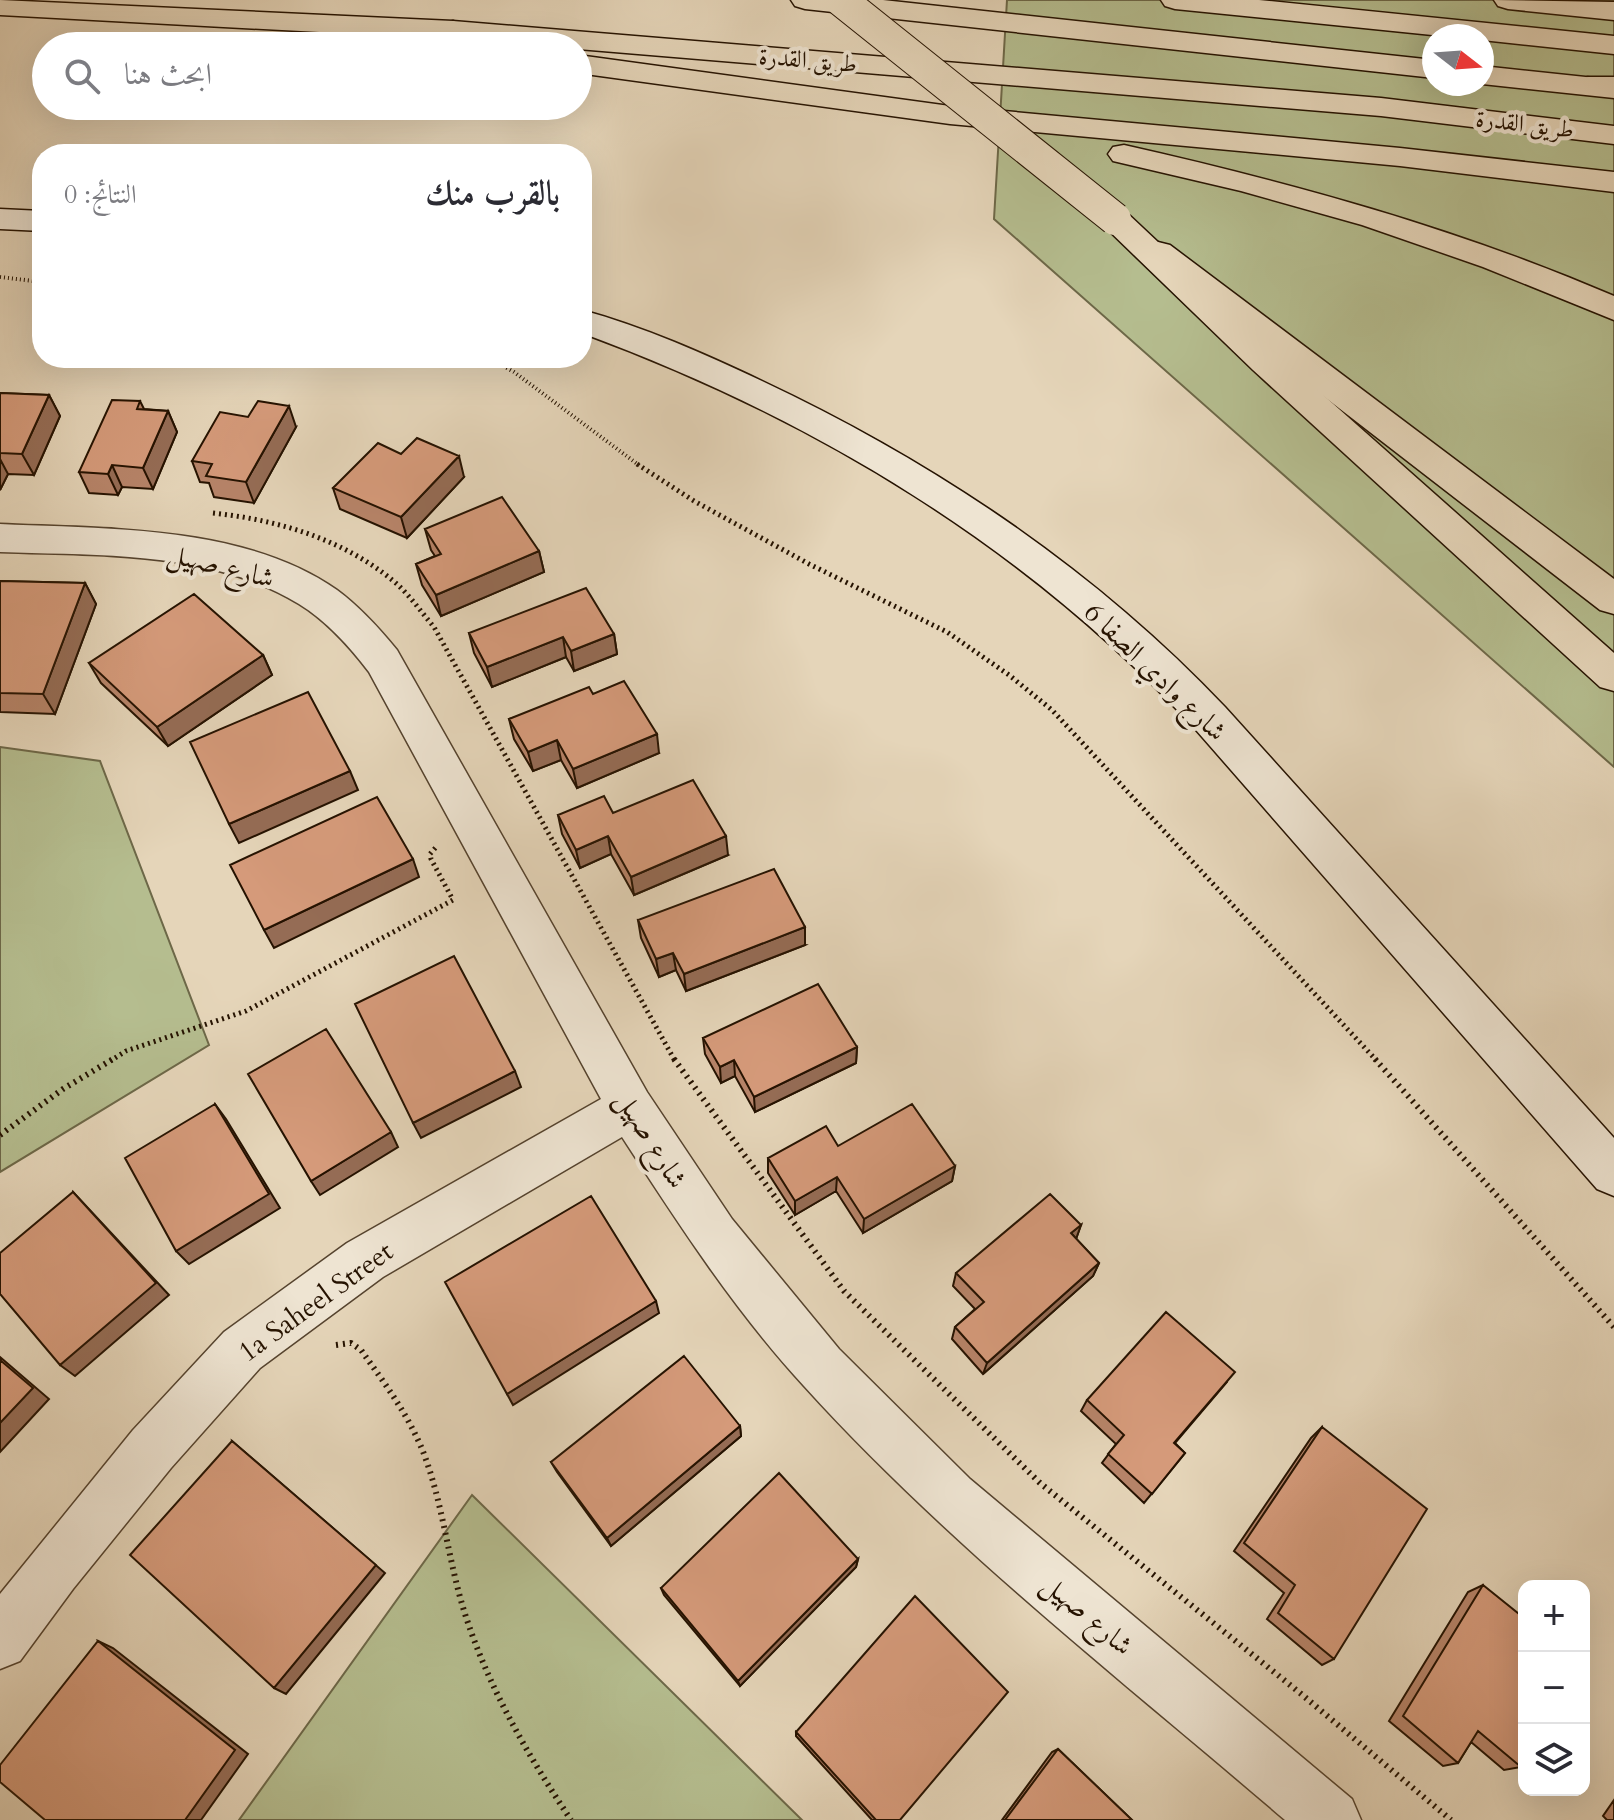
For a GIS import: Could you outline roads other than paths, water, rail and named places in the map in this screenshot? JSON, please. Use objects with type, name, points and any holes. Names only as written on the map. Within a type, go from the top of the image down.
[{"type":"main road","points":[[805,0],[1422,68]]},
{"type":"main road","points":[[841,0],[1115,219],[1614,600]]},
{"type":"main road","points":[[1175,0],[1614,45]]},
{"type":"main road","points":[[1508,0],[1614,11]]},
{"type":"main road","name":"طريق القدرة","points":[[0,6],[477,32]]},
{"type":"main road","points":[[453,30],[458,32]]},
{"type":"main road","name":"طريق القدرة","points":[[592,42],[1381,107],[1614,135]]},
{"type":"main road","points":[[592,66],[950,115],[1400,157],[1614,182]]},
{"type":"main road","name":"طريق القدرة","points":[[1494,76],[1605,87]]},
{"type":"main road","points":[[950,115],[1235,179],[1387,221],[1519,267],[1614,309]]},
{"type":"main road","points":[[1115,219],[1265,362],[1614,676]]},
{"type":"street","points":[[0,219],[32,221]]},
{"type":"street","name":"شارع وادي الصفا 6","points":[[592,325],[720,375],[803,414],[871,452],[1004,538],[1104,615],[1184,694],[1261,777],[1614,1173]]},
{"type":"street","name":"شارع صهيل","points":[[0,538],[156,548],[210,556],[264,570],[312,593],[351,623],[383,661],[630,1107],[714,1236],[832,1378],[951,1498],[1331,1820]]},
{"type":"street","name":"1a Saheel Street","points":[[0,1641],[62,1557],[152,1449],[242,1350],[365,1260],[630,1107]]}]
